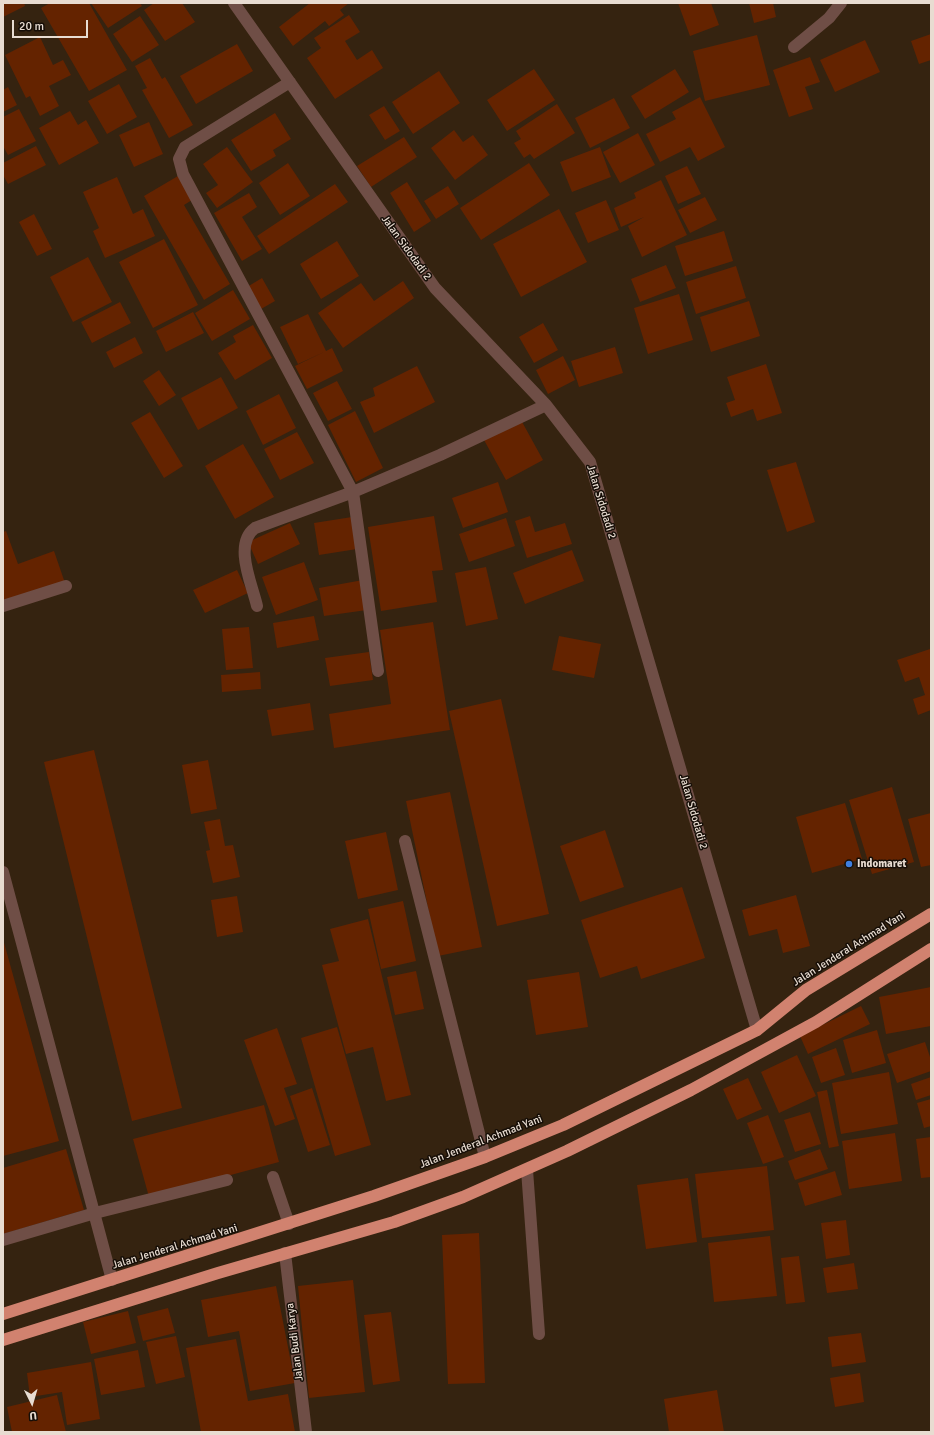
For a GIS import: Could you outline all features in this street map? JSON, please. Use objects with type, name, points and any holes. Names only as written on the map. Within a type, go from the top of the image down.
[{"type":"highway","name":"Jalan Jenderal Achmad Yani","points":[[3,1314],[290,1224],[374,1196],[484,1157],[563,1124],[757,1030],[806,990],[931,914]]},
{"type":"highway","points":[[3,1340],[285,1253],[394,1222],[463,1197],[527,1170],[672,1100],[816,1022],[931,949]]},
{"type":"street","points":[[794,47],[829,18],[841,3]]},
{"type":"street","name":"Jalan Sidodadi 2","points":[[238,4],[290,82],[435,288],[546,405],[590,462],[757,1030]]},
{"type":"street","points":[[290,82],[185,147],[179,159],[187,182],[353,492],[378,671]]},
{"type":"street","points":[[257,606],[244,544],[249,532],[255,528],[353,492],[440,455],[546,405]]},
{"type":"street","points":[[3,606],[66,586]]},
{"type":"street","points":[[406,841],[484,1157]]},
{"type":"street","points":[[3,872],[112,1280]]},
{"type":"street","points":[[527,1170],[539,1334]]},
{"type":"street","points":[[273,1177],[290,1224]]},
{"type":"street","points":[[3,1240],[95,1213],[227,1180]]},
{"type":"street","name":"Jalan Budi Karya","points":[[285,1253],[306,1432]]},
{"type":"building","points":[[3,3],[24,3],[25,6],[3,17]]},
{"type":"building","points":[[50,3],[89,3],[127,70],[89,91],[41,8]]},
{"type":"building","points":[[91,3],[140,3],[142,6],[108,28]]},
{"type":"building","points":[[154,3],[182,3],[195,22],[165,41],[144,10]]},
{"type":"building","points":[[310,3],[349,3],[340,10],[344,15],[329,26],[325,21],[293,46],[279,27]]},
{"type":"building","points":[[678,3],[711,3],[719,25],[690,36]]},
{"type":"building","points":[[749,3],[773,3],[776,17],[754,23]]},
{"type":"building","points":[[349,15],[360,32],[345,41],[357,60],[372,50],[383,68],[335,99],[307,58],[321,48],[314,38]]},
{"type":"building","points":[[140,16],[159,45],[132,62],[113,34]]},
{"type":"building","points":[[931,34],[931,60],[919,64],[911,41]]},
{"type":"building","points":[[757,35],[770,85],[705,101],[693,51]]},
{"type":"building","points":[[40,37],[53,65],[63,60],[71,75],[49,86],[59,106],[40,116],[30,96],[26,98],[5,55]]},
{"type":"building","points":[[865,40],[880,72],[835,92],[820,60]]},
{"type":"building","points":[[237,44],[253,71],[196,104],[180,76]]},
{"type":"building","points":[[810,57],[820,82],[805,87],[813,109],[789,117],[773,70]]},
{"type":"building","points":[[150,58],[162,79],[165,77],[193,125],[169,138],[142,90],[147,88],[135,66]]},
{"type":"building","points":[[534,69],[555,100],[507,131],[487,100]]},
{"type":"building","points":[[675,69],[689,92],[645,119],[631,96]]},
{"type":"building","points":[[439,71],[460,103],[413,134],[392,102]]},
{"type":"building","points":[[119,84],[137,117],[107,134],[88,101]]},
{"type":"building","points":[[8,87],[17,105],[3,112],[3,90]]},
{"type":"building","points":[[700,97],[725,147],[698,161],[690,147],[660,162],[646,134],[676,119],[672,112]]},
{"type":"building","points":[[614,98],[630,128],[590,148],[575,118]]},
{"type":"building","points":[[557,104],[575,133],[534,159],[530,154],[524,158],[514,143],[521,139],[516,131]]},
{"type":"building","points":[[384,106],[400,131],[385,140],[369,115]]},
{"type":"building","points":[[19,109],[36,141],[8,155],[3,146],[3,117]]},
{"type":"building","points":[[70,111],[78,125],[86,120],[99,143],[59,165],[39,128]]},
{"type":"building","points":[[275,113],[291,139],[273,150],[276,156],[251,171],[231,140]]},
{"type":"building","points":[[149,122],[163,154],[134,167],[119,135]]},
{"type":"building","points":[[454,130],[463,142],[473,135],[488,155],[455,180],[431,148]]},
{"type":"building","points":[[638,133],[655,165],[620,183],[603,152]]},
{"type":"building","points":[[404,137],[417,157],[371,187],[357,166]]},
{"type":"building","points":[[36,146],[46,165],[8,184],[3,175],[3,163]]},
{"type":"building","points":[[227,147],[253,182],[217,208],[206,193],[218,185],[203,164]]},
{"type":"building","points":[[600,147],[611,177],[572,192],[560,162]]},
{"type":"building","points":[[288,163],[310,196],[280,215],[259,183]]},
{"type":"building","points":[[529,163],[550,195],[481,240],[460,208]]},
{"type":"building","points":[[687,166],[701,194],[678,204],[665,176]]},
{"type":"building","points":[[178,176],[192,200],[184,205],[230,284],[204,300],[144,196]]},
{"type":"building","points":[[117,177],[133,214],[143,209],[155,236],[105,258],[93,231],[99,228],[83,192]]},
{"type":"building","points":[[661,180],[687,235],[642,257],[628,226],[644,217],[621,227],[614,208],[636,198],[634,193]]},
{"type":"building","points":[[407,182],[431,221],[414,232],[390,193]]},
{"type":"building","points":[[335,184],[348,202],[269,254],[257,236]]},
{"type":"building","points":[[448,186],[459,204],[436,219],[424,201]]},
{"type":"building","points":[[249,193],[257,207],[242,217],[262,249],[242,261],[214,213]]},
{"type":"building","points":[[705,197],[717,220],[690,233],[678,210]]},
{"type":"building","points":[[606,200],[619,230],[588,243],[575,213]]},
{"type":"building","points":[[559,209],[587,262],[521,297],[493,244]]},
{"type":"building","points":[[34,214],[52,249],[37,256],[19,222]]},
{"type":"building","points":[[724,231],[733,261],[685,276],[675,246]]},
{"type":"building","points":[[164,239],[198,305],[153,328],[119,262]]},
{"type":"building","points":[[337,241],[359,276],[321,299],[300,264]]},
{"type":"building","points":[[88,257],[112,302],[73,322],[50,277]]},
{"type":"building","points":[[666,265],[676,288],[640,302],[631,279]]},
{"type":"building","points":[[736,266],[746,298],[696,314],[686,282]]},
{"type":"building","points":[[262,278],[275,301],[261,309],[247,287]]},
{"type":"building","points":[[403,281],[414,298],[343,348],[318,313],[361,283],[374,301]]},
{"type":"building","points":[[233,290],[250,319],[212,341],[195,313]]},
{"type":"building","points":[[679,294],[693,340],[648,354],[634,308]]},
{"type":"building","points":[[749,301],[760,336],[711,352],[700,317]]},
{"type":"building","points":[[120,302],[131,323],[92,343],[81,322]]},
{"type":"building","points":[[193,312],[204,333],[166,352],[156,331]]},
{"type":"building","points":[[308,314],[326,351],[332,348],[343,371],[307,389],[295,366],[324,352],[298,364],[280,327]]},
{"type":"building","points":[[543,323],[558,350],[534,363],[519,337]]},
{"type":"building","points":[[253,325],[272,358],[235,380],[218,353],[236,342],[233,336]]},
{"type":"building","points":[[135,337],[143,353],[114,368],[106,352]]},
{"type":"building","points":[[615,347],[623,373],[579,387],[571,361]]},
{"type":"building","points":[[563,356],[575,380],[548,394],[536,370]]},
{"type":"building","points":[[766,364],[782,413],[757,421],[753,409],[731,417],[726,403],[735,400],[727,377]]},
{"type":"building","points":[[417,366],[435,402],[374,433],[360,402],[375,396],[373,388]]},
{"type":"building","points":[[159,370],[176,395],[159,406],[143,381]]},
{"type":"building","points":[[221,377],[238,408],[198,430],[181,398]]},
{"type":"building","points":[[337,381],[352,409],[328,421],[313,393]]},
{"type":"building","points":[[279,394],[296,428],[263,445],[246,411]]},
{"type":"building","points":[[355,411],[383,468],[356,482],[328,425]]},
{"type":"building","points":[[150,412],[183,466],[164,478],[131,423]]},
{"type":"building","points":[[521,420],[543,460],[506,480],[484,440]]},
{"type":"building","points":[[297,432],[314,463],[280,480],[264,449]]},
{"type":"building","points":[[243,444],[274,497],[235,519],[205,466]]},
{"type":"building","points":[[796,462],[815,522],[787,532],[767,470]]},
{"type":"building","points":[[498,482],[508,512],[463,528],[452,498]]},
{"type":"building","points":[[434,516],[443,570],[432,571],[437,602],[381,611],[368,527]]},
{"type":"building","points":[[530,516],[535,532],[565,523],[572,544],[527,558],[515,521]]},
{"type":"building","points":[[352,517],[357,549],[319,555],[314,523]]},
{"type":"building","points":[[506,518],[515,546],[469,562],[459,534]]},
{"type":"building","points":[[290,523],[300,544],[258,564],[248,542]]},
{"type":"building","points":[[6,531],[18,564],[54,551],[65,583],[3,603],[3,532]]},
{"type":"building","points":[[572,550],[584,581],[525,604],[513,573]]},
{"type":"building","points":[[304,562],[318,600],[276,615],[262,577]]},
{"type":"building","points":[[486,567],[498,619],[466,626],[455,573]]},
{"type":"building","points":[[237,570],[248,593],[205,613],[193,590]]},
{"type":"building","points":[[363,580],[367,610],[324,616],[319,588]]},
{"type":"building","points":[[314,616],[319,640],[277,648],[273,623]]},
{"type":"building","points":[[433,622],[450,730],[334,748],[329,714],[391,704],[380,630]]},
{"type":"building","points":[[249,627],[253,668],[226,670],[222,629]]},
{"type":"building","points":[[559,636],[601,644],[594,678],[552,670]]},
{"type":"building","points":[[930,649],[931,710],[918,715],[913,699],[925,695],[919,677],[905,682],[897,660]]},
{"type":"building","points":[[369,652],[373,680],[330,686],[325,658]]},
{"type":"building","points":[[260,672],[261,689],[222,692],[221,675]]},
{"type":"building","points":[[501,699],[549,914],[497,926],[449,711]]},
{"type":"building","points":[[310,703],[314,730],[272,736],[267,710]]},
{"type":"building","points":[[94,750],[182,1108],[132,1121],[44,762]]},
{"type":"building","points":[[208,760],[217,809],[191,814],[182,765]]},
{"type":"building","points":[[892,787],[914,862],[872,874],[849,800]]},
{"type":"building","points":[[450,792],[482,947],[438,956],[406,801]]},
{"type":"building","points":[[845,803],[862,859],[812,873],[796,817]]},
{"type":"building","points":[[931,813],[931,865],[921,867],[908,819]]},
{"type":"building","points":[[220,819],[225,846],[233,845],[240,877],[213,883],[206,851],[210,850],[204,822]]},
{"type":"building","points":[[605,830],[624,887],[580,902],[560,846]]},
{"type":"building","points":[[386,832],[398,890],[358,899],[345,841]]},
{"type":"building","points":[[682,887],[705,958],[641,979],[637,966],[600,978],[581,920]]},
{"type":"building","points":[[796,895],[810,946],[783,953],[777,929],[749,936],[742,910]]},
{"type":"building","points":[[237,896],[243,932],[217,937],[211,900]]},
{"type":"building","points":[[403,901],[416,961],[381,969],[368,909]]},
{"type":"building","points":[[368,919],[411,1095],[386,1101],[373,1047],[346,1054],[322,965],[339,961],[330,929]]},
{"type":"building","points":[[3,939],[59,1141],[3,1156]]},
{"type":"building","points":[[416,971],[424,1009],[395,1015],[387,977]]},
{"type":"building","points":[[579,972],[588,1027],[536,1035],[527,980]]},
{"type":"building","points":[[931,987],[931,1026],[886,1034],[879,997]]},
{"type":"building","points":[[861,1006],[870,1024],[808,1054],[800,1036]]},
{"type":"building","points":[[337,1027],[371,1145],[335,1156],[301,1038]]},
{"type":"building","points":[[277,1028],[297,1084],[284,1088],[295,1119],[275,1126],[244,1040]]},
{"type":"building","points":[[877,1030],[886,1063],[852,1073],[843,1040]]},
{"type":"building","points":[[925,1042],[931,1060],[931,1071],[897,1083],[887,1054]]},
{"type":"building","points":[[836,1048],[845,1075],[821,1083],[812,1057]]},
{"type":"building","points":[[797,1055],[816,1096],[779,1113],[761,1072]]},
{"type":"building","points":[[889,1072],[898,1124],[841,1134],[832,1083]]},
{"type":"building","points":[[931,1077],[931,1095],[916,1100],[911,1084]]},
{"type":"building","points":[[748,1078],[762,1109],[737,1120],[723,1089]]},
{"type":"building","points":[[312,1088],[330,1145],[308,1152],[290,1096]]},
{"type":"building","points":[[827,1090],[839,1146],[829,1148],[817,1092]]},
{"type":"building","points":[[931,1099],[931,1126],[924,1128],[917,1103]]},
{"type":"building","points":[[264,1105],[279,1162],[149,1197],[133,1139]]},
{"type":"building","points":[[810,1112],[821,1144],[795,1152],[784,1120]]},
{"type":"building","points":[[768,1115],[784,1157],[763,1164],[747,1123]]},
{"type":"building","points":[[895,1133],[902,1181],[849,1189],[842,1141]]},
{"type":"building","points":[[931,1137],[931,1177],[921,1178],[916,1139]]},
{"type":"building","points":[[66,1149],[84,1210],[3,1234],[3,1168]]},
{"type":"building","points":[[820,1149],[828,1169],[795,1180],[788,1161]]},
{"type":"building","points":[[767,1166],[774,1230],[702,1238],[695,1174]]},
{"type":"building","points":[[835,1171],[842,1195],[805,1206],[798,1183]]},
{"type":"building","points":[[688,1178],[697,1242],[646,1249],[637,1185]]},
{"type":"building","points":[[846,1220],[850,1255],[826,1259],[821,1223]]},
{"type":"building","points":[[479,1233],[485,1383],[448,1384],[442,1235]]},
{"type":"building","points":[[770,1236],[777,1296],[714,1302],[708,1243]]},
{"type":"building","points":[[799,1256],[805,1302],[786,1304],[781,1258]]},
{"type":"building","points":[[854,1263],[858,1289],[827,1293],[823,1268]]},
{"type":"building","points":[[353,1280],[365,1392],[309,1398],[298,1286]]},
{"type":"building","points":[[276,1286],[295,1383],[250,1391],[239,1331],[208,1337],[201,1300]]},
{"type":"building","points":[[168,1308],[175,1333],[143,1341],[137,1316]]},
{"type":"building","points":[[128,1311],[136,1343],[91,1354],[83,1322]]},
{"type":"building","points":[[391,1312],[400,1381],[373,1385],[364,1315]]},
{"type":"building","points":[[861,1333],[866,1362],[832,1367],[828,1337]]},
{"type":"building","points":[[176,1336],[185,1377],[156,1384],[146,1342]]},
{"type":"building","points":[[236,1339],[248,1401],[288,1394],[295,1432],[201,1432],[186,1348]]},
{"type":"building","points":[[138,1350],[145,1387],[101,1395],[94,1359]]},
{"type":"building","points":[[91,1362],[100,1419],[67,1425],[62,1392],[30,1397],[27,1373]]},
{"type":"building","points":[[860,1373],[864,1402],[835,1407],[830,1378]]},
{"type":"building","points":[[717,1390],[724,1432],[669,1432],[664,1399]]},
{"type":"building","points":[[57,1395],[66,1432],[12,1432],[7,1407]]},
{"type":"place","name":"Indomaret","points":[[849,864]]}]
